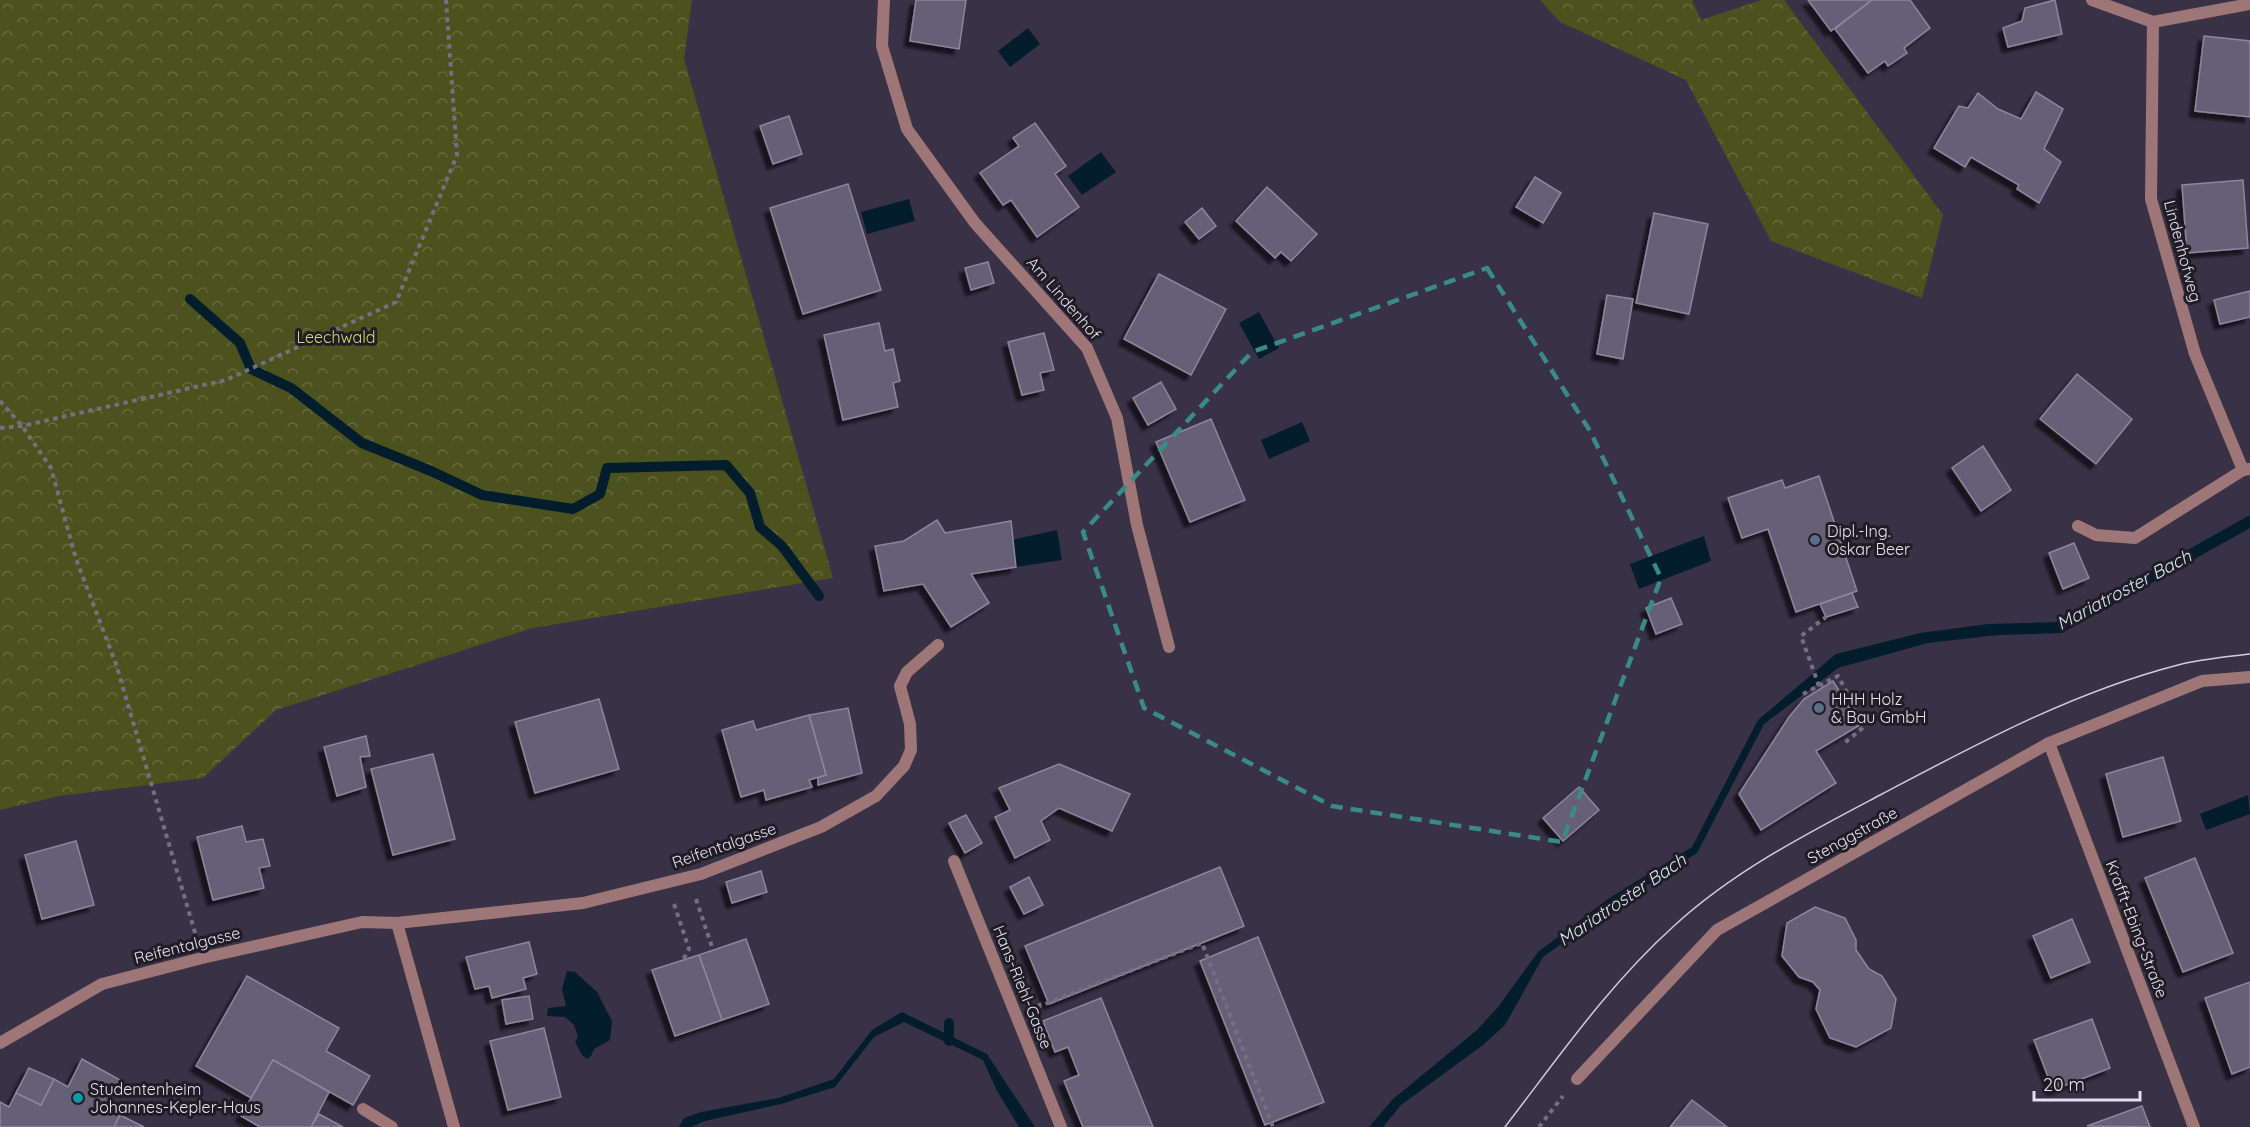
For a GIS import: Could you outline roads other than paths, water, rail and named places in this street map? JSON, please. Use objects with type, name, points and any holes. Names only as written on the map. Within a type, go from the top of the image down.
[{"type":"street","name":"Am Lindenhof","points":[[885,0],[882,46],[907,129],[975,223],[1087,348],[1117,418],[1137,525],[1169,647]]},
{"type":"street","points":[[2092,0],[2153,22],[2250,4]]},
{"type":"street","name":"Lindenhofweg","points":[[2078,526],[2096,535],[2135,538],[2246,470],[2195,354],[2151,199],[2153,22]]},
{"type":"street","name":"Reifentalgasse","points":[[0,1043],[102,984],[202,958],[362,922],[397,923],[583,903],[688,877],[821,827],[876,796],[904,766],[911,750],[909,724],[900,686],[907,672],[938,645]]},
{"type":"street","name":"Stenggstraße","points":[[1577,1079],[1717,930],[2049,743],[2202,681],[2250,677]]},
{"type":"street","name":"Krafft-Ebing-Straße","points":[[2049,743],[2194,1127]]},
{"type":"street","name":"Hans-Riehl-Gasse","points":[[954,861],[1061,1127]]},
{"type":"street","points":[[397,923],[454,1127]]},
{"type":"street","points":[[363,1109],[392,1127]]},
{"type":"water","points":[[1028,28],[1040,44],[1010,67],[998,51]]},
{"type":"water","points":[[1101,152],[1116,172],[1082,195],[1068,176]]},
{"type":"water","points":[[909,199],[915,221],[867,234],[861,212]]},
{"type":"water","points":[[1259,312],[1279,348],[1259,359],[1239,323]]},
{"type":"water","points":[[1302,422],[1310,441],[1269,459],[1261,440]]},
{"type":"water","name":"Mariatroster Bach","points":[[2250,515],[2250,528],[2062,633],[1998,635],[1928,643],[1838,668],[1764,724],[1697,853],[1614,906],[1543,957],[1505,1025],[1483,1045],[1401,1105],[1383,1127],[1369,1127],[1393,1099],[1477,1030],[1498,1007],[1538,952],[1608,899],[1692,847],[1758,720],[1836,654],[1920,633],[1988,624],[2059,622]]},
{"type":"water","points":[[1057,530],[1062,560],[1016,567],[1012,540]]},
{"type":"water","points":[[1704,536],[1711,561],[1639,589],[1630,564]]},
{"type":"water","points":[[2248,795],[2250,814],[2206,830],[2200,814]]},
{"type":"water","points":[[567,971],[575,972],[597,992],[612,1021],[610,1040],[594,1049],[587,1059],[575,1042],[578,1037],[574,1025],[565,1017],[547,1016],[548,1008],[566,1006],[562,989]]},
{"type":"water","points":[[902,1012],[987,1054],[1035,1127],[1019,1127],[997,1091],[983,1060],[904,1022],[874,1037],[835,1087],[781,1104],[705,1121],[691,1127],[679,1127],[684,1118],[701,1112],[778,1098],[834,1079],[872,1030]]},
{"type":"waterway","points":[[190,299],[240,343],[251,369],[291,388],[362,443],[482,495],[573,509],[600,494],[607,468],[726,465],[750,493],[760,527],[782,546],[819,596]]},
{"type":"waterway","points":[[949,1023],[949,1041]]},
{"type":"tram line","points":[[1505,1127],[1585,1022],[1628,972],[1698,905],[1748,869],[1918,775],[2063,704],[2139,676],[2178,665],[2250,654]]},
{"type":"place","name":"Dipl.-Ing. Oskar Beer","points":[[1815,540]]},
{"type":"place","name":"HHH Holz & Bau GmbH","points":[[1819,708]]},
{"type":"place","name":"Studentenheim Johannes-Kepler-Haus","points":[[78,1098]]},
{"type":"park label","name":"Leechwald","points":[[336,337]]}]
